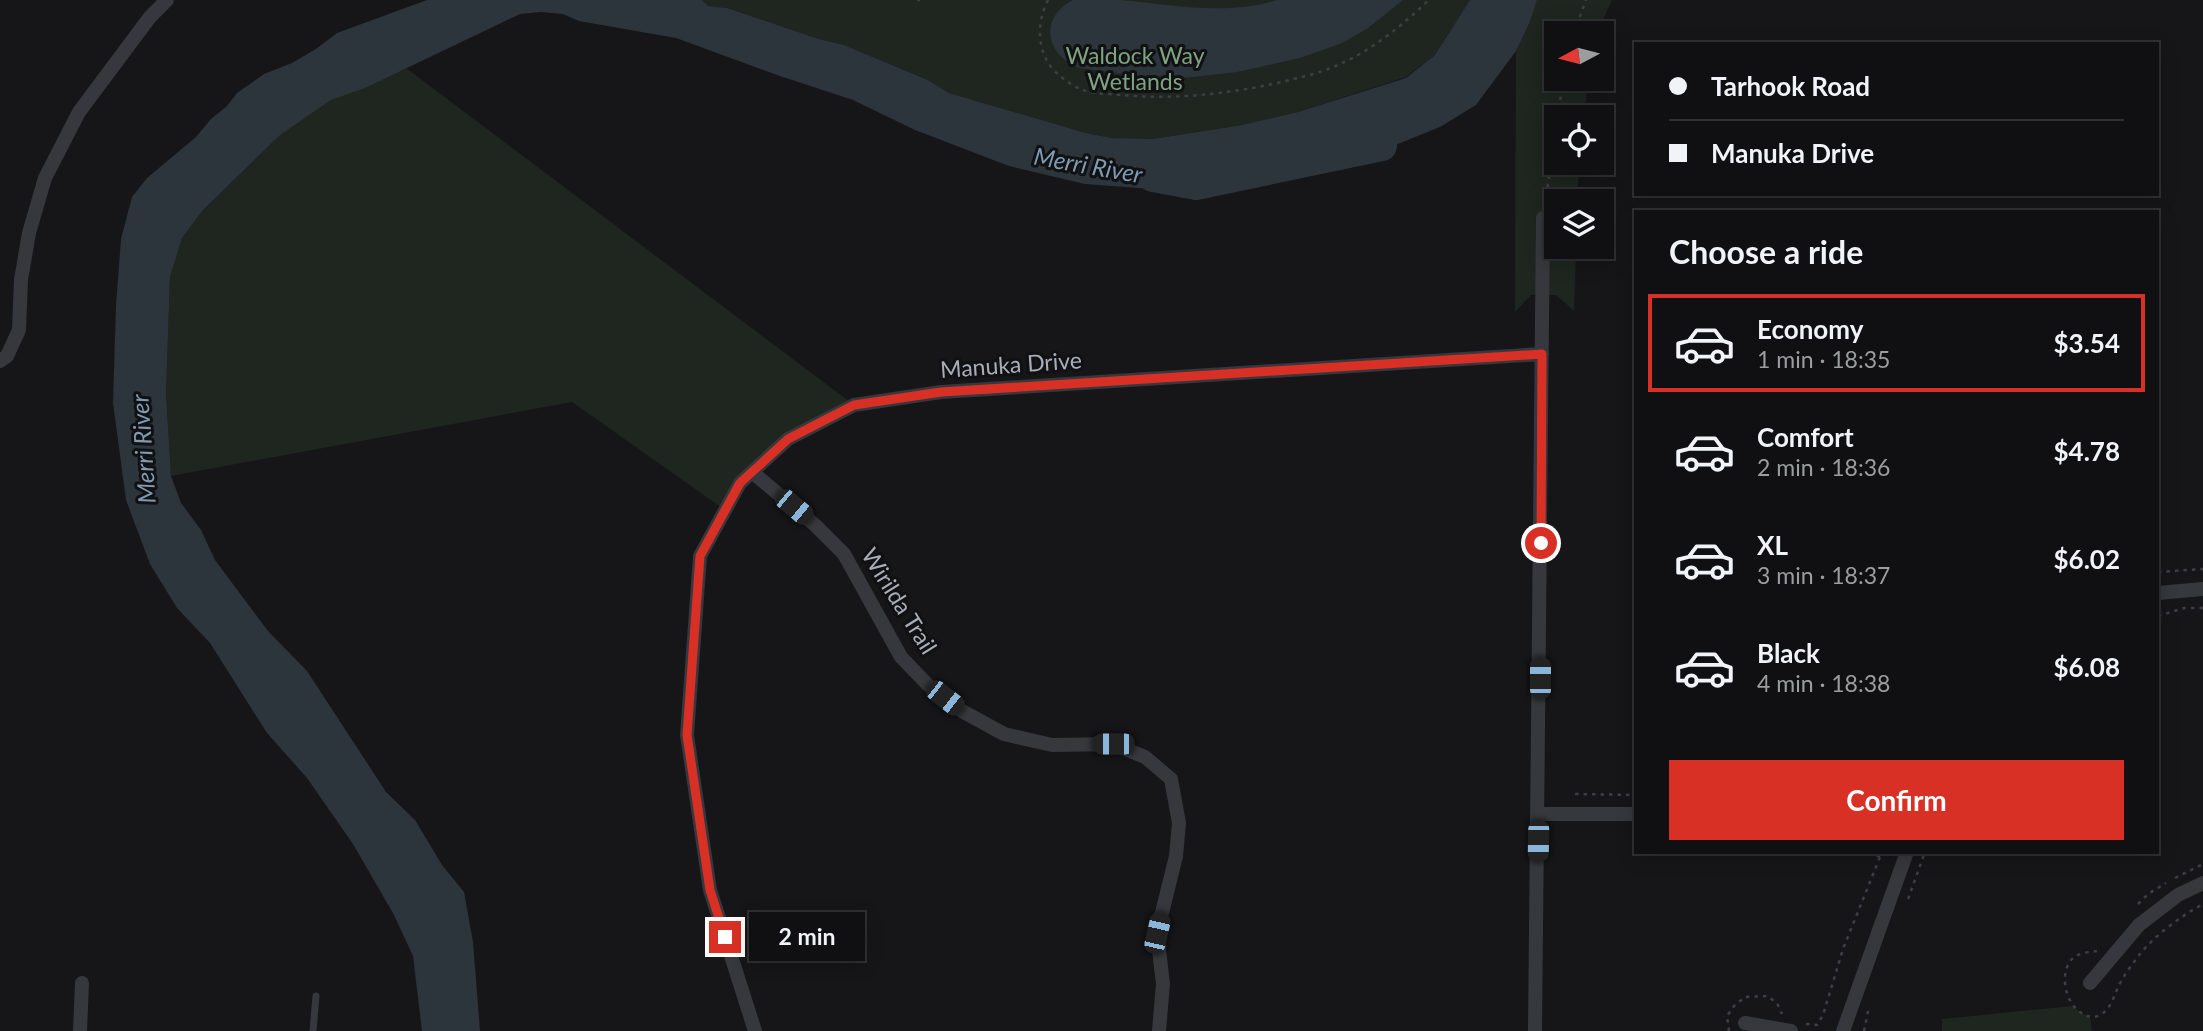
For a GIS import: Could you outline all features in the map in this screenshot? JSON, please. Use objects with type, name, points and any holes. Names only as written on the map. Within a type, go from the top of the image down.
[{"type":"street","points":[[0,361],[7,356],[19,330],[21,280],[29,233],[45,178],[79,112],[150,17],[167,0]]},
{"type":"street","points":[[1535,1031],[1543,218]]},
{"type":"street","name":"Manuka Drive","points":[[755,1031],[710,890],[687,735],[700,556],[740,483],[788,439],[854,405],[941,392],[1542,354]]},
{"type":"street","name":"Wirilda Trail","points":[[752,472],[815,525],[844,554],[901,657],[928,685],[962,711],[1004,734],[1052,744],[1113,744],[1145,757],[1171,779],[1179,823],[1176,856],[1157,933],[1163,984],[1159,1031]]},
{"type":"street","points":[[2159,593],[2203,589]]},
{"type":"street","points":[[1538,814],[1634,814]]},
{"type":"street","points":[[1843,1031],[1905,854]]},
{"type":"street","points":[[2090,983],[2139,925],[2178,895],[2203,883]]},
{"type":"street","points":[[80,1031],[82,983]]},
{"type":"street","points":[[1745,1023],[1797,1028]]},
{"type":"lane","points":[[313,1031],[316,996]]},
{"type":"path","points":[[1048,0],[1040,27],[1041,47],[1048,64],[1062,78],[1082,90],[1157,97],[1215,94],[1315,74],[1373,47],[1395,32],[1429,0]]},
{"type":"path","points":[[1578,21],[1586,0]]},
{"type":"path","points":[[1543,218],[1549,175]]},
{"type":"path","points":[[2159,572],[2203,569]]},
{"type":"path","points":[[2159,616],[2184,608],[2203,608]]},
{"type":"path","points":[[1575,793],[1634,795]]},
{"type":"path","points":[[1797,1028],[1816,1025],[1823,1015],[1843,950],[1881,854]]},
{"type":"path","points":[[1729,1031],[1727,1016],[1745,997],[1767,996],[1777,1003],[1783,1017]]},
{"type":"green space","name":"Waldock Way Wetlands","points":[[702,0],[1470,0],[1435,55],[1406,77],[1298,112],[1242,125],[1153,139],[1112,138],[1086,133],[949,93],[928,80],[844,45],[727,8],[708,6]]},
{"type":"green space","points":[[1537,0],[1612,0],[1602,21],[1544,21],[1544,91],[1587,91],[1585,105],[1544,105],[1544,175],[1578,175],[1578,189],[1544,189],[1544,259],[1576,259],[1574,311],[1556,295],[1531,295],[1515,312],[1516,51]]},
{"type":"green space","points":[[406,68],[854,405],[788,439],[725,510],[572,402],[171,476],[166,394],[170,277],[182,238],[203,210],[279,136],[331,100]]},
{"type":"green space","points":[[2073,1006],[2090,1017],[2092,1031],[1942,1031],[1942,1019]]},
{"type":"water","points":[[427,0],[702,0],[708,6],[727,8],[844,45],[928,80],[949,93],[1086,133],[1112,138],[1153,139],[1242,125],[1298,112],[1406,78],[1435,55],[1470,0],[1537,0],[1516,51],[1476,105],[1440,127],[1383,150],[1331,156],[1284,171],[1243,178],[1152,189],[1085,184],[1009,166],[915,130],[853,100],[676,38],[579,21],[563,14],[541,12],[520,14],[365,88],[331,100],[279,136],[203,210],[182,238],[170,277],[166,394],[171,476],[181,503],[201,530],[215,560],[268,631],[307,671],[386,792],[415,820],[442,865],[464,892],[473,942],[480,1031],[422,1031],[413,956],[394,915],[353,844],[307,778],[267,733],[210,643],[177,608],[150,564],[126,500],[113,403],[121,239],[132,197],[147,178],[196,137],[237,93],[264,74],[292,63],[337,33]]},
{"type":"water","points":[[1073,0],[1121,0],[1219,8],[1258,5],[1277,0],[1403,0],[1368,28],[1342,43],[1300,58],[1237,72],[1158,79],[1080,68],[1060,55],[1054,46],[1051,26],[1062,8]]},
{"type":"waterway","name":"Merri River","points":[[1153,177],[1196,185],[1382,146]]},
{"type":"route","points":[[725,937],[710,890],[687,735],[700,556],[740,483],[788,439],[854,405],[941,392],[1542,354],[1541,543]]}]
